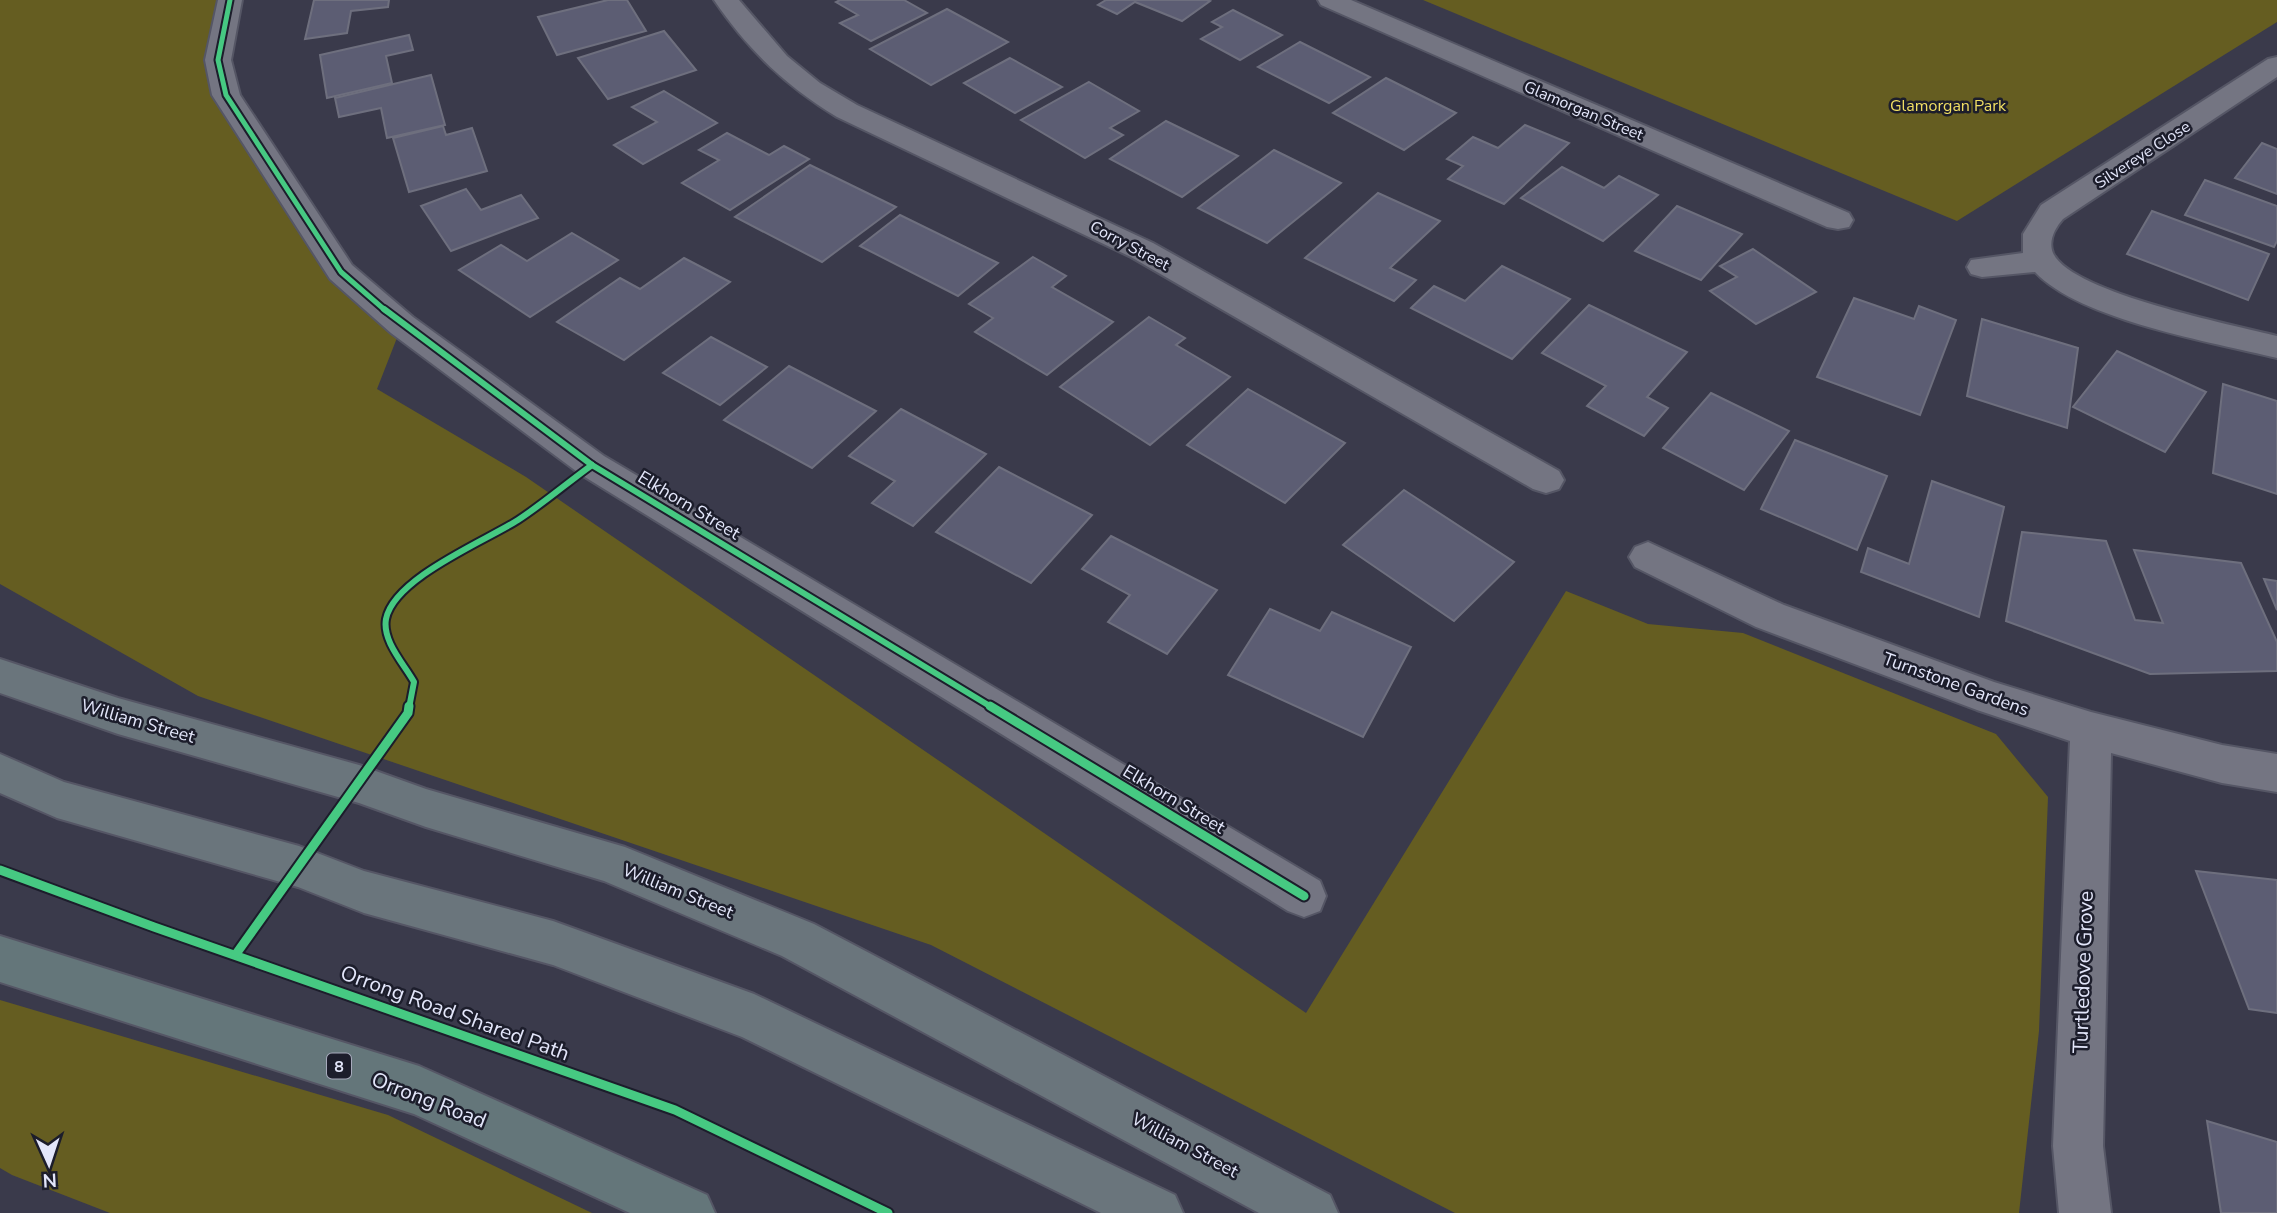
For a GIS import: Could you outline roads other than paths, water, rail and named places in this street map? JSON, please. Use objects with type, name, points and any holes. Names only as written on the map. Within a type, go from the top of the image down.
[{"type":"highway","name":"Orrong Road","points":[[0,959],[419,1091],[689,1213]]},
{"type":"main road","name":"William Street","points":[[0,676],[118,716],[359,784],[426,808],[609,862],[797,940],[1312,1213]]},
{"type":"main road","points":[[0,773],[57,799],[299,867],[364,892],[553,943],[754,1018],[1157,1213]]},
{"type":"street","name":"Elkhorn Street","points":[[230,0],[218,60],[226,95],[341,272],[402,325],[592,465],[1304,896]]},
{"type":"street","name":"Corry Street","points":[[726,0],[778,62],[810,89],[847,111],[1142,250],[1546,480]]},
{"type":"street","name":"Glamorgan Street","points":[[1329,0],[1838,220]]},
{"type":"street","name":"Silvereye Close","points":[[2042,261],[2036,243],[2040,226],[2052,212],[2277,65]]},
{"type":"street","points":[[1982,267],[2042,261],[2062,281],[2099,298],[2277,347]]},
{"type":"street","name":"Turnstone Gardens","points":[[1648,557],[1770,616],[1991,698],[2091,730],[2222,764],[2277,773]]},
{"type":"street","name":"Turtledove Grove","points":[[2085,1213],[2078,1146],[2091,730]]},
{"type":"park label","name":"Glamorgan Park","points":[[1948,105]]}]
